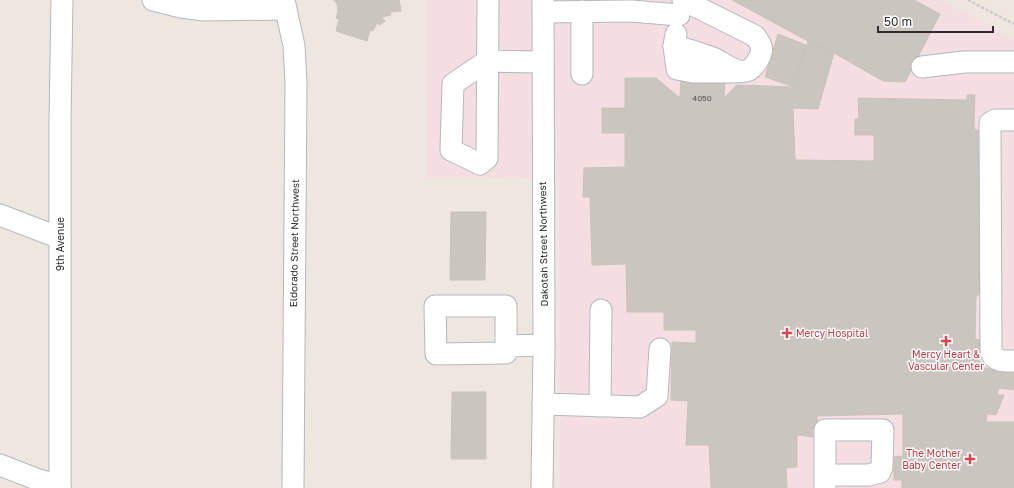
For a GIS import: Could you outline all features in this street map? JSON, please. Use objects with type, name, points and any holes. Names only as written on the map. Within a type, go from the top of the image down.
[{"type":"street","name":"9th Avenue","points":[[60,487],[62,0]]},
{"type":"street","points":[[156,0],[181,7],[204,10],[285,4]]},
{"type":"street","points":[[488,0],[487,61],[542,62]]},
{"type":"street","name":"Eldorado Street Northwest","points":[[285,4],[294,46],[296,82],[293,488]]},
{"type":"street","points":[[543,6],[582,11],[645,11],[681,5],[755,36],[761,44],[762,53],[756,66],[747,71],[736,72],[714,59],[674,46],[681,5]]},
{"type":"street","name":"Dakotah Street Northwest","points":[[542,488],[544,345],[543,6]]},
{"type":"street","points":[[582,11],[582,74]]},
{"type":"street","points":[[922,67],[964,62],[1014,62]]},
{"type":"street","points":[[1014,120],[995,120],[990,123],[991,352],[997,360],[1014,361]]},
{"type":"street","points":[[0,215],[60,238]]},
{"type":"street","points":[[600,406],[601,310]]},
{"type":"street","points":[[506,346],[544,345]]},
{"type":"street","points":[[543,404],[640,407],[657,396],[660,349]]},
{"type":"street","points":[[0,465],[60,487]]},
{"type":"path","points":[[968,0],[1014,24]]},
{"type":"shaded area","name":"Mercy Hospital","points":[[426,0],[942,0],[1014,39],[1014,488],[560,488],[559,178],[425,179]]},
{"type":"building","points":[[334,0],[399,0],[401,11],[390,12],[391,15],[382,17],[385,21],[380,25],[377,23],[373,31],[370,30],[367,41],[336,31],[339,19],[336,18],[338,11],[337,4]]},
{"type":"building","points":[[732,0],[914,0],[940,14],[905,82],[883,81],[834,53],[808,41]]},
{"type":"building","points":[[778,34],[806,45],[794,87],[765,77]]},
{"type":"building","points":[[808,41],[834,53],[818,109],[793,108],[795,160],[874,161],[874,135],[855,135],[855,119],[859,119],[858,98],[967,100],[967,95],[975,95],[974,126],[975,130],[981,130],[981,292],[976,297],[975,339],[980,340],[979,367],[1014,373],[1014,390],[999,388],[997,395],[1004,395],[996,415],[987,414],[986,422],[1014,422],[1014,488],[902,488],[902,480],[894,480],[894,457],[903,456],[903,414],[817,416],[818,428],[812,429],[813,437],[797,435],[797,467],[786,468],[787,488],[711,488],[709,445],[686,445],[688,401],[671,400],[672,342],[696,343],[696,330],[664,330],[664,312],[627,312],[626,264],[592,265],[590,197],[583,197],[584,168],[625,167],[625,133],[602,133],[602,108],[625,108],[625,78],[656,78],[680,98],[724,98],[737,85],[794,87]]},
{"type":"building","points":[[681,77],[725,78],[724,98],[680,98]]},
{"type":"building","points":[[451,212],[486,212],[485,280],[450,280]]},
{"type":"building","points":[[452,392],[486,392],[486,459],[451,459]]},
{"type":"place","name":"Mercy Hospital","points":[[787,333]]},
{"type":"place","name":"Mercy Heart & Vascular Center","points":[[946,341]]},
{"type":"place","name":"The Mother Baby Center","points":[[970,459]]}]
